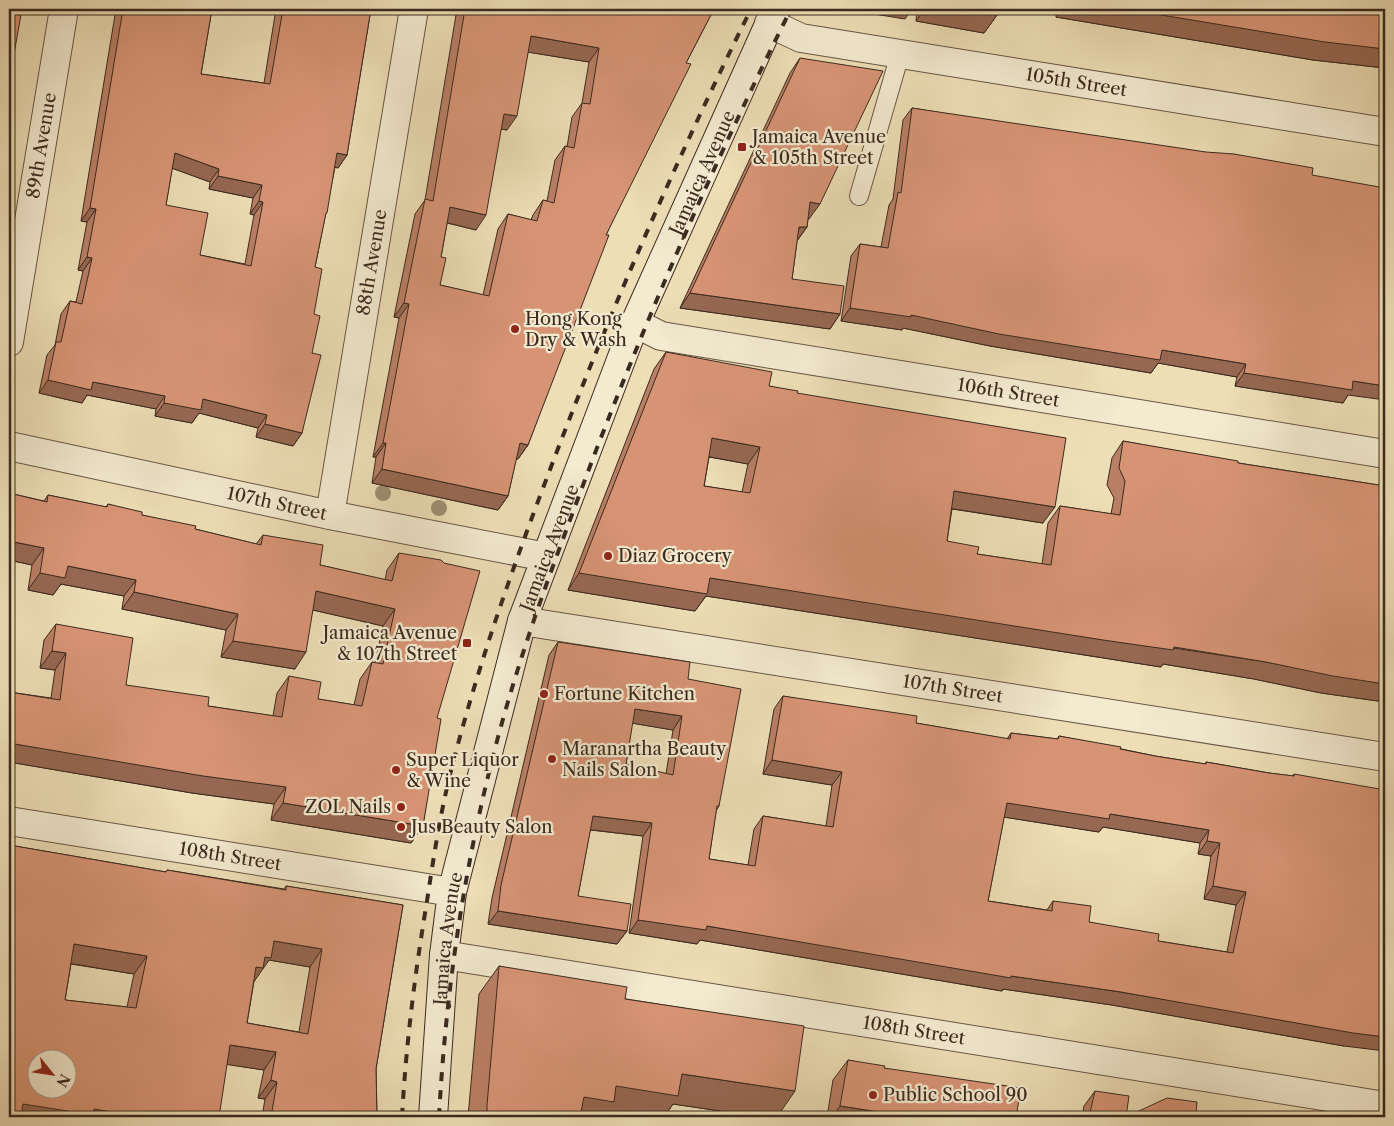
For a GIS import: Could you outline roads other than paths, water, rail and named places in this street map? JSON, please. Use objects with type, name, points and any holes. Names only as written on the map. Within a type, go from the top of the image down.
[{"type":"street","name":"89th Avenue","points":[[9,342],[64,9]]},
{"type":"street","name":"88th Avenue","points":[[330,515],[414,9]]},
{"type":"street","name":"105th Street","points":[[772,16],[801,38],[1385,132]]},
{"type":"street","name":"Jamaica Avenue","points":[[433,1117],[444,955],[452,892],[522,621],[635,323],[772,16]]},
{"type":"street","name":"106th Street","points":[[635,323],[661,336],[1385,454]]},
{"type":"street","name":"107th Street","points":[[9,446],[330,515],[546,557]]},
{"type":"street","name":"107th Street","points":[[522,621],[1385,757]]},
{"type":"street","name":"108th Street","points":[[9,820],[452,892]]},
{"type":"street","name":"108th Street","points":[[444,955],[1385,1106]]},
{"type":"lane","points":[[859,196],[900,54]]},
{"type":"railway","points":[[402,1117],[415,982],[438,832],[463,725],[486,651],[537,503],[573,409],[645,235],[751,9]]},
{"type":"railway","points":[[439,1117],[448,1004],[464,892],[487,781],[517,672],[534,619],[592,461],[661,289],[711,176],[791,9]]},
{"type":"place","name":"Jamaica Avenue & 105th Street","points":[[742,147]]},
{"type":"place","name":"Hong Kong Dry & Wash","points":[[515,329]]},
{"type":"place","name":"Diaz Grocery","points":[[608,556]]},
{"type":"place","name":"Jamaica Avenue & 107th Street","points":[[467,643]]},
{"type":"place","name":"Fortune Kitchen","points":[[544,694]]},
{"type":"place","name":"Maranartha Beauty Nails Salon","points":[[552,759]]},
{"type":"place","name":"Super Liquor & Wine","points":[[396,770]]},
{"type":"place","name":"ZOL Nails","points":[[401,807]]},
{"type":"place","name":"Jus Beauty Salon","points":[[401,827]]},
{"type":"place","name":"Public School 90","points":[[873,1095]]}]
